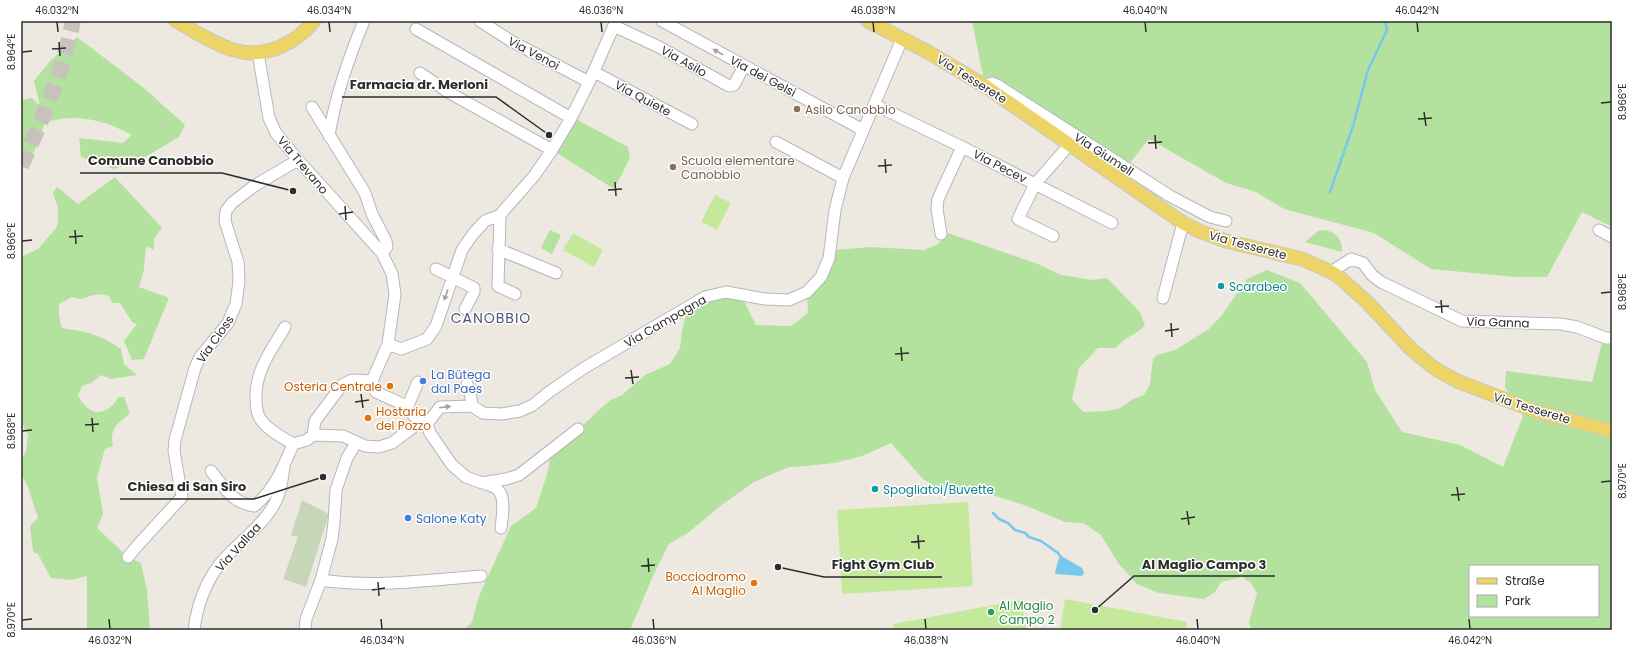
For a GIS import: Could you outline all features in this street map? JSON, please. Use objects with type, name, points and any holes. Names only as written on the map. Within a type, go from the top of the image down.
[{"type":"main road","points":[[176,21],[232,50],[242,53],[258,53],[274,49],[295,39],[314,21]]},
{"type":"main road","name":"Via Tesserete","points":[[871,22],[928,52],[985,86],[1183,223],[1199,231],[1226,241],[1302,259],[1330,272],[1344,281],[1367,302],[1411,349],[1434,368],[1450,378],[1481,392],[1535,411],[1612,431]]},
{"type":"street","points":[[329,136],[349,60],[364,21]]},
{"type":"street","name":"Via Venoi","points":[[480,21],[511,41],[589,82]]},
{"type":"street","name":"Via dei Gelsi","points":[[662,21],[863,130]]},
{"type":"street","points":[[388,346],[401,349],[427,339],[436,326],[462,250],[473,234],[485,221],[500,215],[534,176],[552,150],[571,118],[594,72],[615,23]]},
{"type":"street","name":"Via Asilo","points":[[615,23],[731,86],[734,85],[744,66]]},
{"type":"street","points":[[416,29],[571,118]]},
{"type":"street","name":"Via Campagna","points":[[424,423],[440,407],[472,406],[483,412],[501,414],[515,413],[526,409],[584,368],[683,309],[713,294],[726,292],[765,299],[789,300],[807,292],[821,277],[829,258],[835,210],[843,178],[902,39]]},
{"type":"street","name":"Via Trevano","points":[[258,53],[265,100],[271,124],[282,142],[382,253],[391,271],[395,285],[395,294],[388,346],[372,381]]},
{"type":"street","name":"Via Quiete","points":[[594,72],[692,124]]},
{"type":"street","points":[[420,73],[448,92],[552,150]]},
{"type":"street","name":"Via Giumell","points":[[985,86],[992,83],[998,85],[1170,196],[1210,217],[1226,221]]},
{"type":"street","points":[[875,105],[962,147]]},
{"type":"street","points":[[312,107],[364,193],[372,214],[386,241],[387,247],[382,253]]},
{"type":"street","points":[[776,142],[843,178]]},
{"type":"street","name":"Via Pecev","points":[[1053,236],[1018,218],[1036,184],[1070,144]]},
{"type":"street","name":"Via Pecev","points":[[941,234],[937,209],[938,199],[962,147],[1112,224]]},
{"type":"street","name":"Via Cioss","points":[[128,557],[136,546],[182,497],[174,451],[175,440],[185,403],[197,362],[228,323],[234,310],[238,293],[238,262],[225,221],[226,211],[232,203],[254,186],[298,160]]},
{"type":"street","points":[[500,215],[498,286],[515,294]]},
{"type":"street","points":[[1163,298],[1183,223]]},
{"type":"street","points":[[1600,230],[1612,237]]},
{"type":"street","points":[[498,248],[556,273]]},
{"type":"street","name":"Via Ganna","points":[[1330,272],[1351,259],[1360,261],[1380,282],[1462,321],[1561,324],[1577,327],[1606,338],[1612,338]]},
{"type":"street","points":[[436,269],[473,286],[474,289],[465,309]]},
{"type":"street","points":[[285,327],[258,374],[256,409],[258,416],[265,425],[294,444]]},
{"type":"street","points":[[313,436],[315,421],[342,385],[352,380],[372,381],[376,392],[407,408],[424,423],[452,465],[466,477],[497,488],[501,494],[501,528]]},
{"type":"street","points":[[407,408],[418,382]]},
{"type":"street","points":[[467,384],[472,406]]},
{"type":"street","points":[[210,471],[233,498],[242,504],[254,506],[264,499],[284,466],[294,444],[307,440],[313,436],[343,436],[360,445],[379,447],[389,444],[424,423]]},
{"type":"street","points":[[482,483],[519,475],[578,430]]},
{"type":"street","points":[[305,630],[306,619],[321,580],[333,533],[335,494],[347,458],[360,445]]},
{"type":"street","name":"Via Vallaa","points":[[194,630],[198,608],[206,588],[219,566],[258,525],[272,506],[280,490],[284,466]]},
{"type":"street","points":[[321,580],[366,583],[481,576]]},
{"type":"green space","points":[[972,21],[1612,21],[1612,227],[1582,212],[1547,277],[1515,277],[1431,269],[1374,233],[1284,209],[1256,192],[1226,183],[1149,139],[1118,178],[985,86]]},
{"type":"green space","points":[[77,37],[144,88],[185,125],[179,137],[140,160],[114,169],[81,157],[79,138],[123,143],[132,135],[111,125],[89,119],[67,118],[45,123],[34,152],[21,162],[21,100],[32,98],[40,106],[34,81],[51,60]]},
{"type":"green space","points":[[572,117],[628,147],[630,158],[614,189],[552,150]]},
{"type":"green space","points":[[115,177],[162,228],[154,239],[154,250],[146,246],[144,270],[139,287],[169,298],[144,359],[132,360],[124,341],[137,324],[132,322],[120,303],[112,303],[109,296],[97,295],[79,299],[72,297],[59,304],[59,316],[62,328],[93,334],[121,349],[124,364],[137,375],[111,379],[101,375],[91,383],[82,386],[78,396],[87,408],[97,412],[102,412],[110,408],[118,397],[124,397],[130,413],[118,423],[113,430],[113,446],[105,449],[97,477],[103,514],[97,528],[128,557],[141,563],[147,590],[150,630],[87,630],[87,576],[71,580],[51,578],[38,554],[33,552],[30,526],[38,518],[28,487],[21,473],[21,461],[26,451],[28,435],[21,421],[21,257],[38,249],[56,228],[58,223],[58,208],[53,193],[57,187],[78,204]]},
{"type":"green space","points":[[715,195],[731,203],[717,230],[701,222]]},
{"type":"green space","points":[[550,230],[561,235],[552,254],[541,248]]},
{"type":"green space","points":[[1325,230],[1338,237],[1342,252],[1305,242],[1318,231]]},
{"type":"green space","points":[[573,233],[603,250],[594,267],[563,250]]},
{"type":"green space","points":[[948,233],[1038,264],[1061,275],[1092,280],[1107,278],[1140,312],[1145,326],[1123,341],[1116,348],[1098,348],[1079,368],[1072,399],[1083,412],[1108,411],[1120,408],[1133,399],[1144,395],[1150,384],[1153,359],[1157,355],[1175,350],[1209,329],[1222,315],[1247,279],[1267,270],[1300,283],[1367,362],[1375,390],[1402,432],[1460,445],[1503,467],[1523,416],[1505,387],[1506,371],[1592,382],[1602,343],[1612,342],[1612,630],[1251,630],[1249,622],[1257,593],[1251,583],[1242,577],[1221,582],[1215,592],[1204,599],[1159,593],[1137,584],[1118,563],[1101,535],[1083,523],[1065,522],[1027,506],[977,490],[945,491],[923,479],[891,443],[862,456],[834,463],[789,467],[754,482],[723,504],[689,532],[669,544],[653,576],[630,630],[464,630],[472,622],[479,596],[511,526],[536,508],[548,471],[551,450],[578,430],[611,400],[622,395],[645,375],[670,364],[680,348],[682,330],[687,311],[719,296],[743,299],[756,325],[791,326],[808,313],[807,292],[829,258],[836,250],[870,247],[924,250],[938,244]]},
{"type":"green space","points":[[302,500],[329,514],[306,587],[283,579],[298,537],[291,535]]},
{"type":"green space","points":[[968,502],[973,586],[842,594],[837,510]]},
{"type":"green space","points":[[1065,599],[1187,622],[1186,630],[1060,630]]},
{"type":"green space","name":"Al Maglio Campo 2","points":[[1021,600],[1027,630],[894,630],[893,624]]},
{"type":"water","points":[[1063,557],[1082,568],[1084,573],[1082,576],[1056,574],[1055,572],[1059,558]]},
{"type":"waterway","points":[[1330,192],[1353,126],[1368,70],[1387,30],[1385,21]]},
{"type":"waterway","points":[[993,513],[999,519],[1008,523],[1015,530],[1041,541],[1058,553],[1061,557]]},
{"type":"tunnel","points":[[21,166],[58,77],[73,21]]},
{"type":"place","name":"Asilo Canobbio","points":[[797,109]]},
{"type":"place","name":"Farmacia dr. Merloni","points":[[549,135]]},
{"type":"place","name":"Scuola elementare Canobbio","points":[[673,167]]},
{"type":"place","name":"Comune Canobbio","points":[[293,191]]},
{"type":"place","name":"Scarabeo","points":[[1221,286]]},
{"type":"place","name":"La Bütega dal Paes","points":[[423,381]]},
{"type":"place","name":"Osteria Centrale","points":[[390,386]]},
{"type":"place","name":"Hostaria del Pozzo","points":[[368,418]]},
{"type":"place","name":"Chiesa di San Siro","points":[[323,477]]},
{"type":"place","name":"Spogliatoi/Buvette","points":[[875,489]]},
{"type":"place","name":"Salone Katy","points":[[408,518]]},
{"type":"place","name":"Fight Gym Club","points":[[778,567]]},
{"type":"place","name":"Bocciodromo Al Maglio","points":[[754,583]]},
{"type":"place","name":"Al Maglio Campo 3","points":[[1095,610]]},
{"type":"place","name":"Al Maglio Campo 2","points":[[991,612]]},
{"type":"district","name":"CANOBBIO","points":[[491,318]]}]
